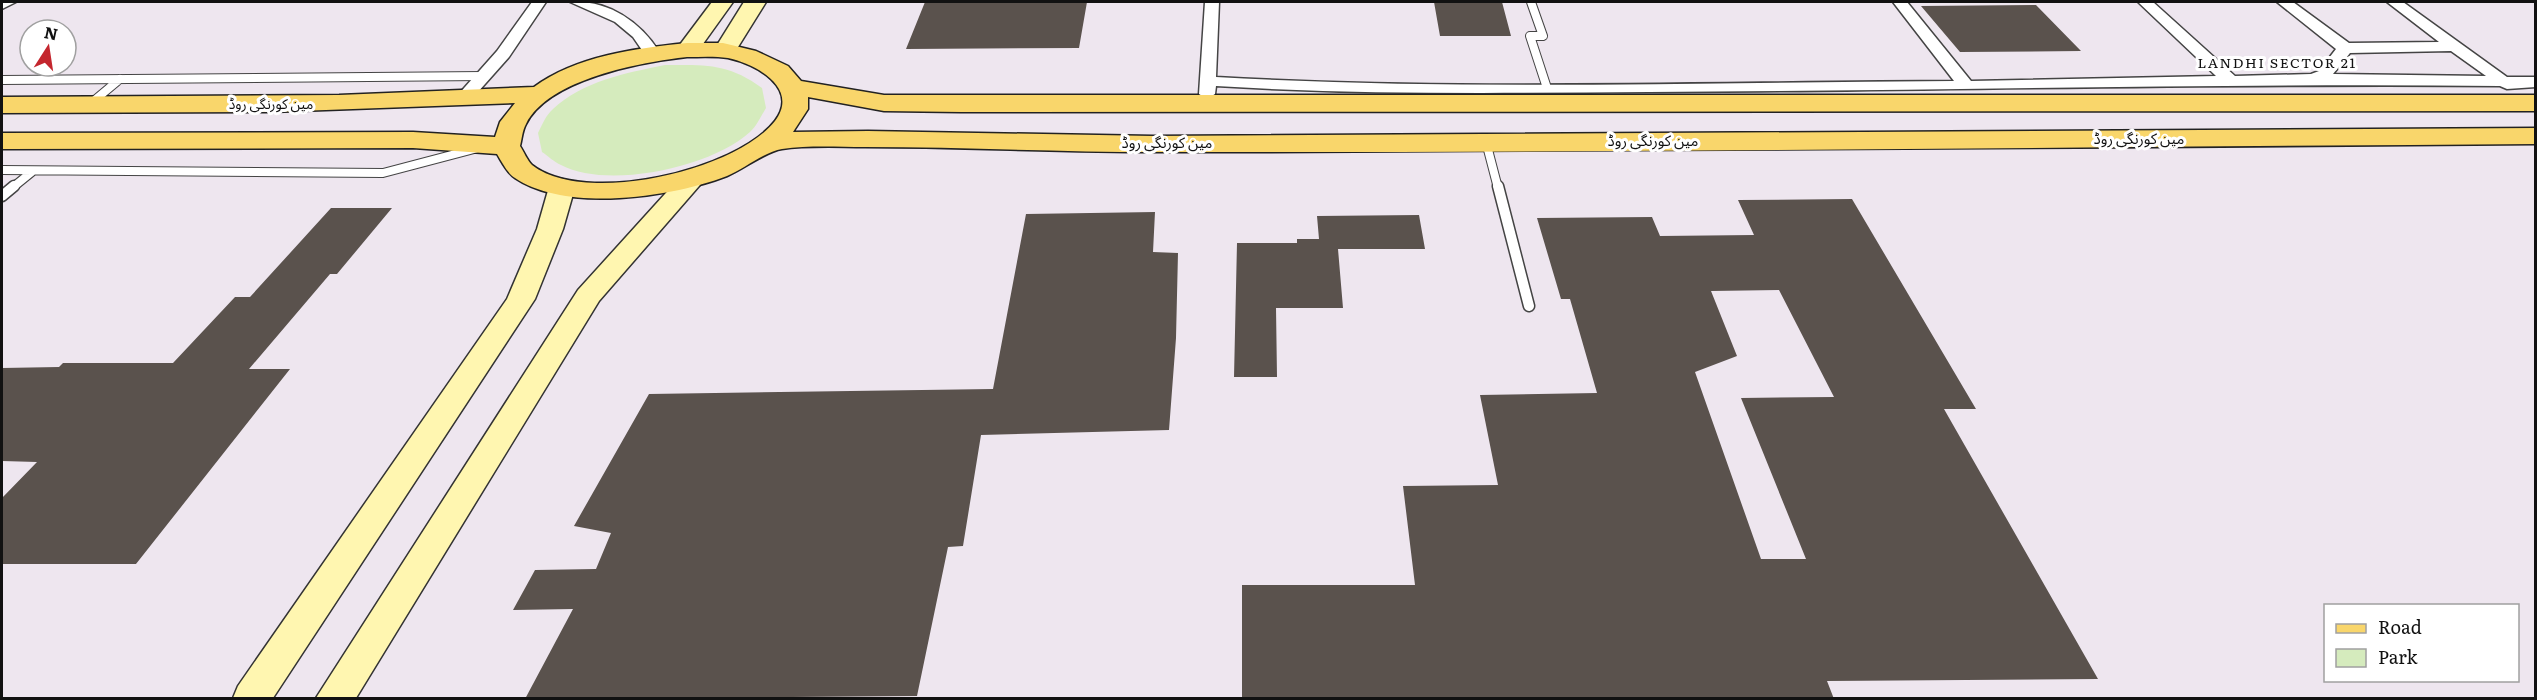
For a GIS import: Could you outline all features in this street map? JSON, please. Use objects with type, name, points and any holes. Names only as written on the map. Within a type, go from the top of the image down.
[{"type":"main road","points":[[687,50],[722,2]]},
{"type":"main road","points":[[725,50],[755,2]]},
{"type":"main road","points":[[2,141],[413,140],[497,145],[522,171],[562,187],[624,190],[693,178],[722,168],[770,141],[784,127],[793,113],[796,100],[794,87],[784,73],[765,62],[725,50],[652,53],[620,60],[577,75],[541,94],[514,120],[497,145]]},
{"type":"main road","points":[[794,87],[884,103],[1207,93],[2535,96]]},
{"type":"main road","name":"مین کورنگی روڈ","points":[[2,105],[312,104],[541,94]]},
{"type":"main road","name":"مین کورنگی روڈ","points":[[770,141],[1485,142],[2535,136]]},
{"type":"main road","points":[[335,699],[588,296],[693,178]]},
{"type":"main road","points":[[252,699],[521,299],[550,229],[562,187]]},
{"type":"street","points":[[2,5],[9,2]]},
{"type":"street","points":[[464,99],[503,54],[538,2]]},
{"type":"street","points":[[577,2],[621,17],[644,37],[652,53]]},
{"type":"street","points":[[1212,2],[1207,93],[1295,86],[1547,88],[1966,86],[2313,79],[2505,82]]},
{"type":"street","points":[[1900,2],[1966,86]]},
{"type":"street","points":[[2145,2],[2231,81]]},
{"type":"street","points":[[2284,2],[2345,48],[2456,46]]},
{"type":"street","points":[[2394,2],[2505,82],[2535,96]]},
{"type":"street","points":[[2313,79],[2332,68],[2339,53],[2345,48]]},
{"type":"lane","points":[[1531,2],[1543,36],[1530,36],[1547,88]]},
{"type":"lane","points":[[2,80],[484,76]]},
{"type":"lane","points":[[89,105],[120,79]]},
{"type":"lane","points":[[1485,142],[1529,306]]},
{"type":"lane","points":[[2,170],[382,173],[497,145]]},
{"type":"lane","points":[[2,196],[33,171]]},
{"type":"shaded area","points":[[2,2],[2535,2],[2535,698],[2,698]]},
{"type":"green space","points":[[665,65],[716,67],[738,74],[762,88],[766,108],[752,130],[733,144],[711,155],[659,171],[631,175],[581,172],[558,164],[542,152],[538,133],[548,114],[565,99],[591,85],[635,71]]},
{"type":"building","points":[[925,2],[1087,2],[1079,48],[906,49]]},
{"type":"building","points":[[1434,2],[1502,2],[1511,36],[1440,36]]},
{"type":"building","points":[[2036,5],[2081,51],[1960,52],[1921,6]]},
{"type":"building","points":[[1852,199],[1976,409],[1944,409],[2098,679],[1827,681],[1834,699],[1242,699],[1242,585],[1415,585],[1403,486],[1498,485],[1480,395],[1597,393],[1570,299],[1561,299],[1537,218],[1652,217],[1660,236],[1754,235],[1738,200]],"holes":[[[1779,290],[1834,397],[1741,398],[1806,559],[1761,559],[1695,372],[1737,356],[1711,291]]]},
{"type":"building","points":[[331,208],[392,208],[337,274],[330,274],[249,369],[290,369],[136,564],[2,564],[2,498],[37,462],[2,461],[2,368],[59,367],[63,363],[173,363],[235,297],[250,297]]},
{"type":"building","points":[[1155,212],[1153,252],[1178,253],[1176,338],[1169,430],[981,435],[963,546],[948,547],[917,696],[525,699],[573,609],[513,610],[535,570],[596,569],[611,533],[574,526],[649,394],[993,389],[1026,214]]},
{"type":"building","points":[[1419,215],[1425,249],[1338,249],[1343,308],[1276,308],[1277,377],[1234,377],[1237,243],[1297,243],[1297,239],[1319,239],[1317,216]]},
{"type":"district","name":"LANDHI SECTOR 21","points":[[2277,63]]}]
